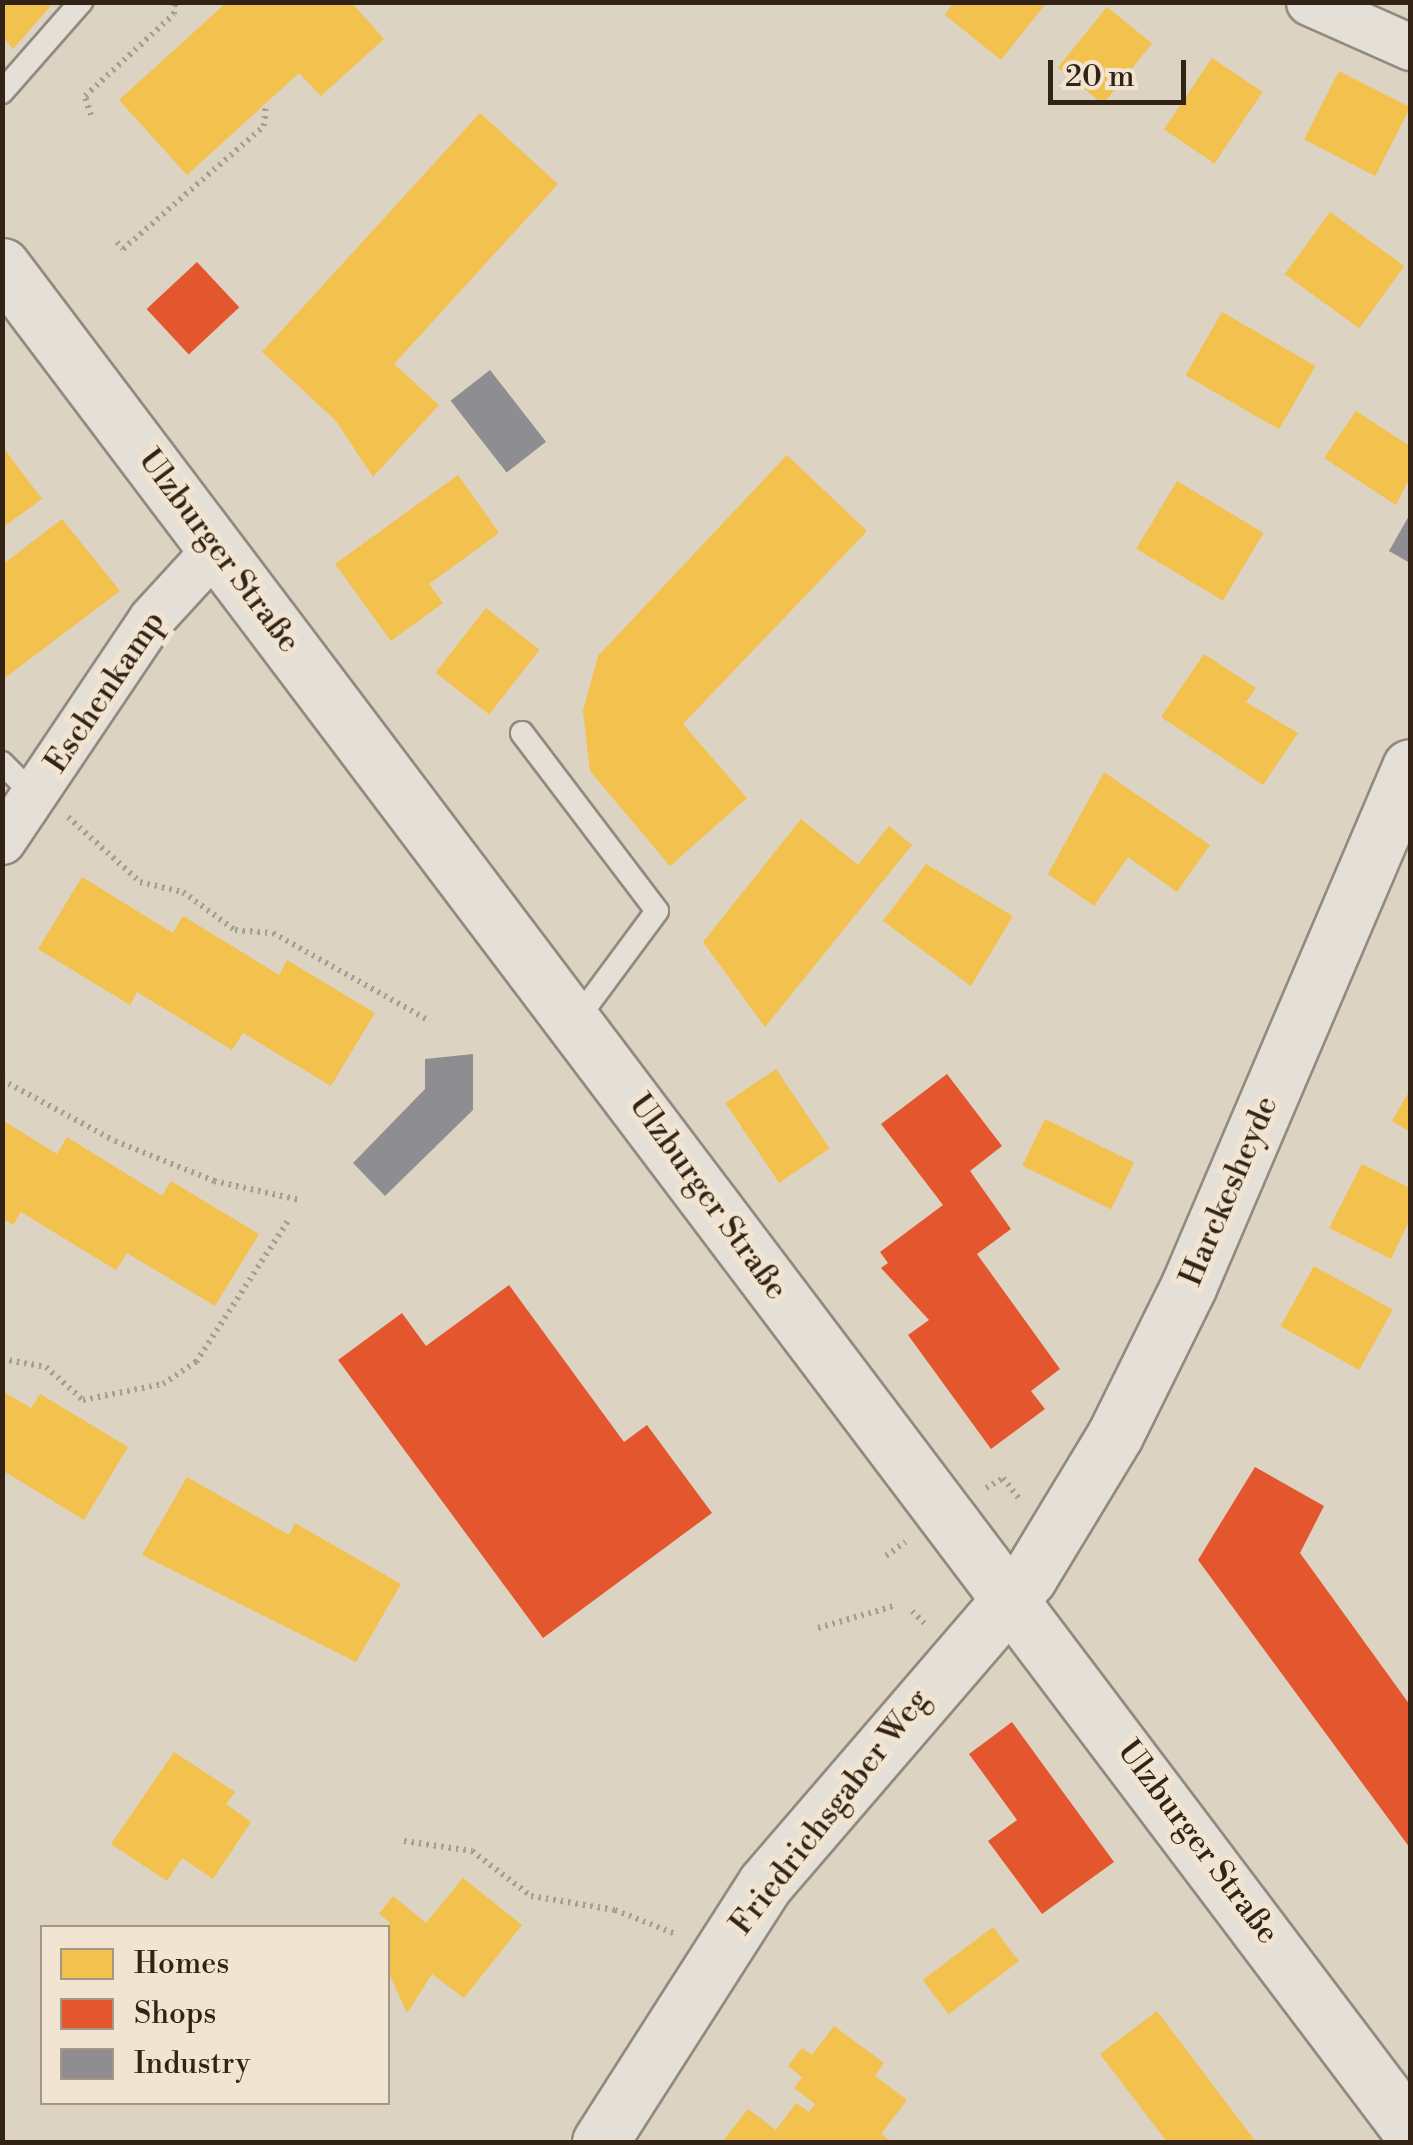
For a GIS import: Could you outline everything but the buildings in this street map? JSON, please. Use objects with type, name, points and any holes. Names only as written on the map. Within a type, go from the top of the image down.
[{"type":"main road","name":"Ulzburger Straße","points":[[2,266],[577,1019],[1410,2130]]},
{"type":"main road","name":"Harckesheyde","points":[[1011,1596],[1158,1351],[1407,788]]},
{"type":"main road","name":"Friedrichsgaber Weg","points":[[600,2142],[765,1884],[1011,1596]]},
{"type":"street","points":[[1309,2],[1410,47]]},
{"type":"street","name":"Eschenkamp","points":[[2,842],[151,619],[216,548]]},
{"type":"lane","points":[[2,92],[81,2]]},
{"type":"lane","points":[[522,733],[657,911],[577,1019]]},
{"type":"lane","points":[[2,763],[35,796]]},
{"type":"path","points":[[92,115],[85,96],[174,14],[175,2]]},
{"type":"path","points":[[117,242],[123,249],[264,126],[266,104]]},
{"type":"path","points":[[35,796],[95,836],[140,882],[183,892],[235,930],[273,934],[430,1021]]},
{"type":"path","points":[[2,1080],[116,1142],[214,1181],[300,1200]]},
{"type":"path","points":[[2,1359],[46,1367],[83,1400],[163,1384],[196,1362],[288,1221]]},
{"type":"path","points":[[818,1628],[897,1604]]},
{"type":"path","points":[[404,1842],[472,1851],[531,1896],[615,1910],[675,1934],[713,1962]]}]
